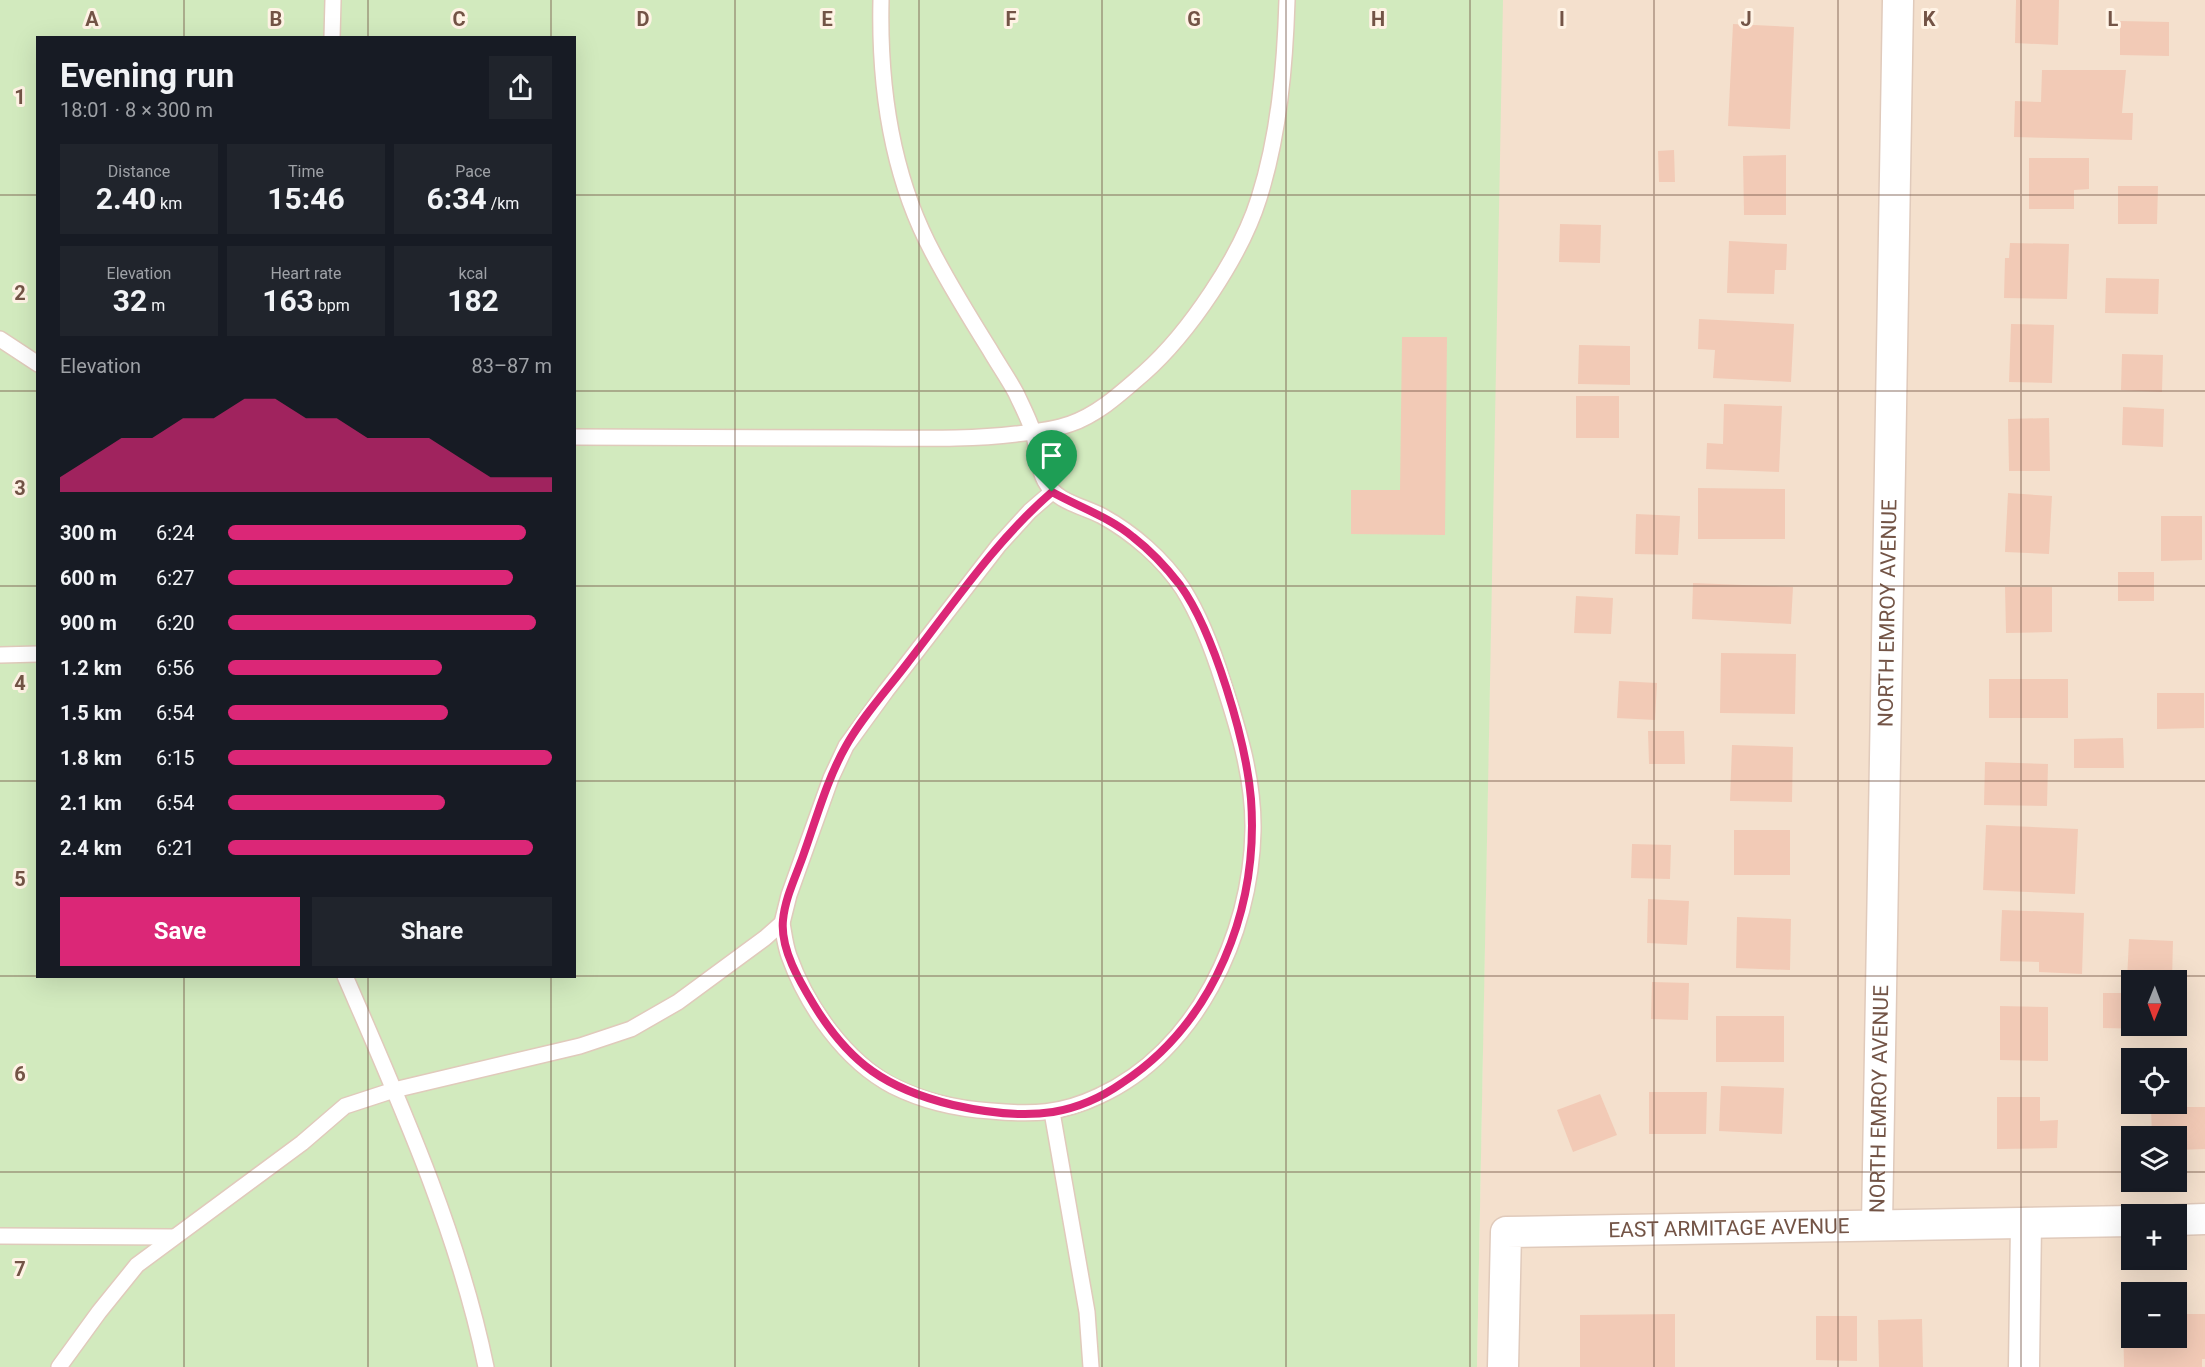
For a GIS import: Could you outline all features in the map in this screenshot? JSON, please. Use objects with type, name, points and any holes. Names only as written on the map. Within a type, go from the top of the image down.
[{"type":"street","name":"NORTH EMROY AVENUE","points":[[1877,1225],[1898,0]]},
{"type":"street","points":[[2187,1220],[2205,1220]]},
{"type":"street","name":"EAST ARMITAGE AVENUE","points":[[1503,1367],[1506,1232],[2121,1221]]},
{"type":"street","points":[[2024,1367],[2026,1223]]},
{"type":"lane","points":[[332,36],[333,0]]},
{"type":"lane","points":[[881,0],[880,27],[887,113],[909,198],[930,249],[1015,391],[1033,432],[1043,478],[1052,492],[1101,516],[1129,534],[1158,559],[1182,588],[1203,627],[1236,723],[1249,775],[1253,829],[1250,873],[1238,920],[1226,959],[1205,1000],[1179,1033],[1147,1067],[1111,1091],[1080,1105],[1052,1112],[1020,1114],[973,1110],[924,1098],[894,1086],[871,1071],[849,1051],[826,1024],[804,989],[788,953],[782,923],[793,884],[831,778],[846,746],[999,545],[1030,511],[1052,492]]},
{"type":"lane","points":[[576,437],[966,439],[1033,432],[1070,424],[1097,411],[1163,356],[1223,275],[1259,200],[1271,153],[1285,55],[1287,0]]},
{"type":"lane","points":[[0,339],[36,363]]},
{"type":"lane","points":[[0,655],[36,654]]},
{"type":"lane","points":[[59,1367],[137,1265],[302,1143],[345,1106],[394,1090],[580,1046],[631,1029],[678,1002],[782,923]]},
{"type":"lane","points":[[346,978],[421,1155],[446,1224],[486,1367]]},
{"type":"lane","points":[[1052,1112],[1087,1312],[1091,1367]]},
{"type":"lane","points":[[0,1236],[172,1237]]},
{"type":"shaded area","points":[[1502,0],[2205,0],[2205,1367],[1477,1367]]},
{"type":"green space","points":[[0,0],[1503,0],[1477,1367],[0,1367]]},
{"type":"building","points":[[2016,0],[2059,0],[2058,45],[2015,43]]},
{"type":"building","points":[[2120,21],[2169,22],[2169,56],[2120,55]]},
{"type":"building","points":[[1733,24],[1794,27],[1790,129],[1728,126]]},
{"type":"building","points":[[2042,70],[2126,70],[2122,113],[2133,113],[2132,140],[2014,137],[2015,101],[2041,102]]},
{"type":"building","points":[[1674,150],[1675,182],[1659,182],[1658,151]]},
{"type":"building","points":[[1786,155],[1786,215],[1744,215],[1743,156]]},
{"type":"building","points":[[2029,158],[2089,158],[2089,189],[2074,190],[2074,209],[2029,209]]},
{"type":"building","points":[[2118,186],[2158,186],[2157,224],[2118,224]]},
{"type":"building","points":[[1560,224],[1601,225],[1600,263],[1559,262]]},
{"type":"building","points":[[1729,241],[1787,244],[1786,270],[1775,270],[1774,294],[1727,293]]},
{"type":"building","points":[[2010,243],[2069,244],[2067,299],[2004,298],[2005,258],[2009,258]]},
{"type":"building","points":[[2106,278],[2159,279],[2158,314],[2105,313]]},
{"type":"building","points":[[1699,319],[1794,324],[1791,382],[1713,378],[1715,350],[1698,349]]},
{"type":"building","points":[[2011,324],[2054,325],[2052,383],[2009,382]]},
{"type":"building","points":[[1402,337],[1447,337],[1445,535],[1351,534],[1351,490],[1400,490]]},
{"type":"building","points":[[1579,345],[1630,346],[1630,385],[1578,384]]},
{"type":"building","points":[[2122,354],[2163,355],[2162,392],[2121,390]]},
{"type":"building","points":[[1576,396],[1619,396],[1619,438],[1576,438]]},
{"type":"building","points":[[1724,404],[1782,406],[1779,472],[1706,469],[1707,443],[1723,444]]},
{"type":"building","points":[[2123,407],[2164,409],[2163,447],[2122,445]]},
{"type":"building","points":[[2049,418],[2050,471],[2009,471],[2008,419]]},
{"type":"building","points":[[1698,488],[1785,489],[1785,539],[1698,539]]},
{"type":"building","points":[[2008,493],[2052,496],[2049,554],[2005,552]]},
{"type":"building","points":[[1636,514],[1680,516],[1678,555],[1635,554]]},
{"type":"building","points":[[2161,516],[2202,516],[2202,560],[2161,561]]},
{"type":"building","points":[[2118,572],[2154,572],[2154,601],[2118,601]]},
{"type":"building","points":[[1693,583],[1793,587],[1791,624],[1692,619]]},
{"type":"building","points":[[2005,587],[2052,587],[2052,632],[2006,633]]},
{"type":"building","points":[[1576,596],[1613,598],[1611,634],[1574,633]]},
{"type":"building","points":[[1721,653],[1796,654],[1795,714],[1720,713]]},
{"type":"building","points":[[1989,679],[2068,679],[2068,718],[1989,718]]},
{"type":"building","points":[[1619,681],[1657,683],[1655,720],[1617,718]]},
{"type":"building","points":[[2157,693],[2204,693],[2204,728],[2157,729]]},
{"type":"building","points":[[1648,731],[1684,731],[1685,764],[1649,764]]},
{"type":"building","points":[[2123,738],[2124,768],[2074,768],[2074,739]]},
{"type":"building","points":[[1732,745],[1793,747],[1792,802],[1730,801]]},
{"type":"building","points":[[1985,762],[2048,764],[2047,806],[1984,805]]},
{"type":"building","points":[[1986,825],[2078,829],[2075,894],[1983,890]]},
{"type":"building","points":[[1734,830],[1790,830],[1790,875],[1734,875]]},
{"type":"building","points":[[1632,844],[1671,845],[1670,879],[1631,878]]},
{"type":"building","points":[[1648,899],[1689,901],[1687,945],[1647,943]]},
{"type":"building","points":[[2002,910],[2084,913],[2082,974],[2039,972],[2039,962],[2000,961]]},
{"type":"building","points":[[1737,917],[1791,919],[1790,970],[1736,968]]},
{"type":"building","points":[[2129,939],[2173,941],[2172,970],[2127,970]]},
{"type":"building","points":[[1652,982],[1689,983],[1688,1020],[1651,1019]]},
{"type":"building","points":[[2103,993],[2121,993],[2121,1028],[2103,1028]]},
{"type":"building","points":[[2000,1006],[2048,1007],[2048,1061],[2000,1060]]},
{"type":"building","points":[[1716,1016],[1784,1016],[1784,1062],[1716,1062]]},
{"type":"building","points":[[1721,1086],[1784,1088],[1782,1134],[1719,1131]]},
{"type":"building","points":[[1649,1092],[1707,1092],[1706,1134],[1649,1134]]},
{"type":"building","points":[[1600,1094],[1617,1135],[1573,1152],[1557,1110]]},
{"type":"building","points":[[1997,1097],[2040,1097],[2040,1121],[2058,1120],[2057,1148],[1997,1149]]},
{"type":"building","points":[[2187,1107],[2205,1107],[2205,1149],[2187,1150],[2187,1126],[2152,1126],[2151,1114],[2187,1114]]},
{"type":"building","points":[[1675,1314],[1675,1367],[1580,1367],[1580,1315]]},
{"type":"building","points":[[2187,1314],[2205,1314],[2205,1359],[2202,1359],[2202,1367],[2124,1367],[2124,1348],[2187,1348]]},
{"type":"building","points":[[1816,1316],[1857,1316],[1857,1361],[1816,1360]]},
{"type":"building","points":[[1922,1319],[1923,1367],[1879,1367],[1878,1320]]},
{"type":"route","points":[[1052,492],[1101,516],[1129,534],[1158,559],[1182,588],[1203,627],[1236,723],[1249,775],[1253,829],[1250,873],[1226,959],[1205,1000],[1179,1033],[1147,1067],[1111,1091],[1080,1105],[1052,1112],[1020,1114],[973,1110],[924,1098],[894,1086],[871,1071],[849,1051],[826,1024],[804,989],[788,953],[782,923],[789,895],[831,778],[846,746],[999,545],[1030,511],[1052,492]]}]
